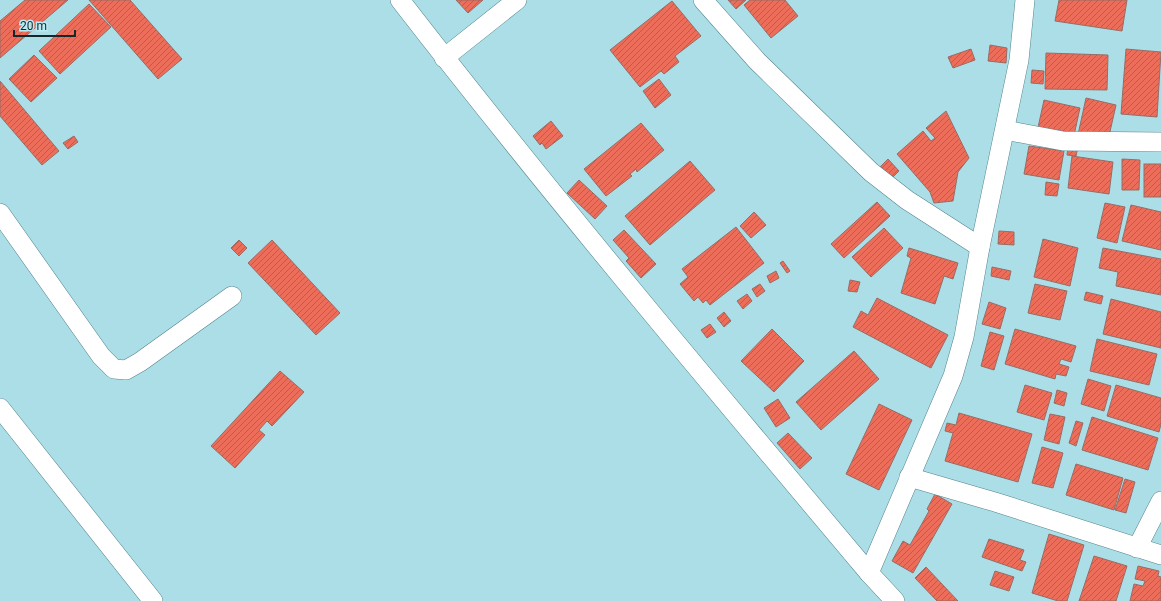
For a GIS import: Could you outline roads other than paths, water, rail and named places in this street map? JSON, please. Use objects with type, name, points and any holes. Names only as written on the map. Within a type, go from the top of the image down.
[{"type":"street","points":[[400,0],[444,58],[635,294],[869,573],[896,601]]},
{"type":"street","points":[[444,58],[517,0]]},
{"type":"street","points":[[703,0],[757,61],[871,172],[907,200],[980,247]]},
{"type":"street","points":[[869,573],[953,376],[964,337],[980,247],[1019,60],[1025,0]]},
{"type":"street","points":[[1005,130],[1063,141],[1161,142]]},
{"type":"street","points":[[0,213],[101,356],[114,369],[126,370],[140,362],[232,296]]},
{"type":"street","points":[[0,408],[153,601]]},
{"type":"street","points":[[909,477],[995,502],[1161,555]]},
{"type":"street","points":[[1137,548],[1161,501]]}]
